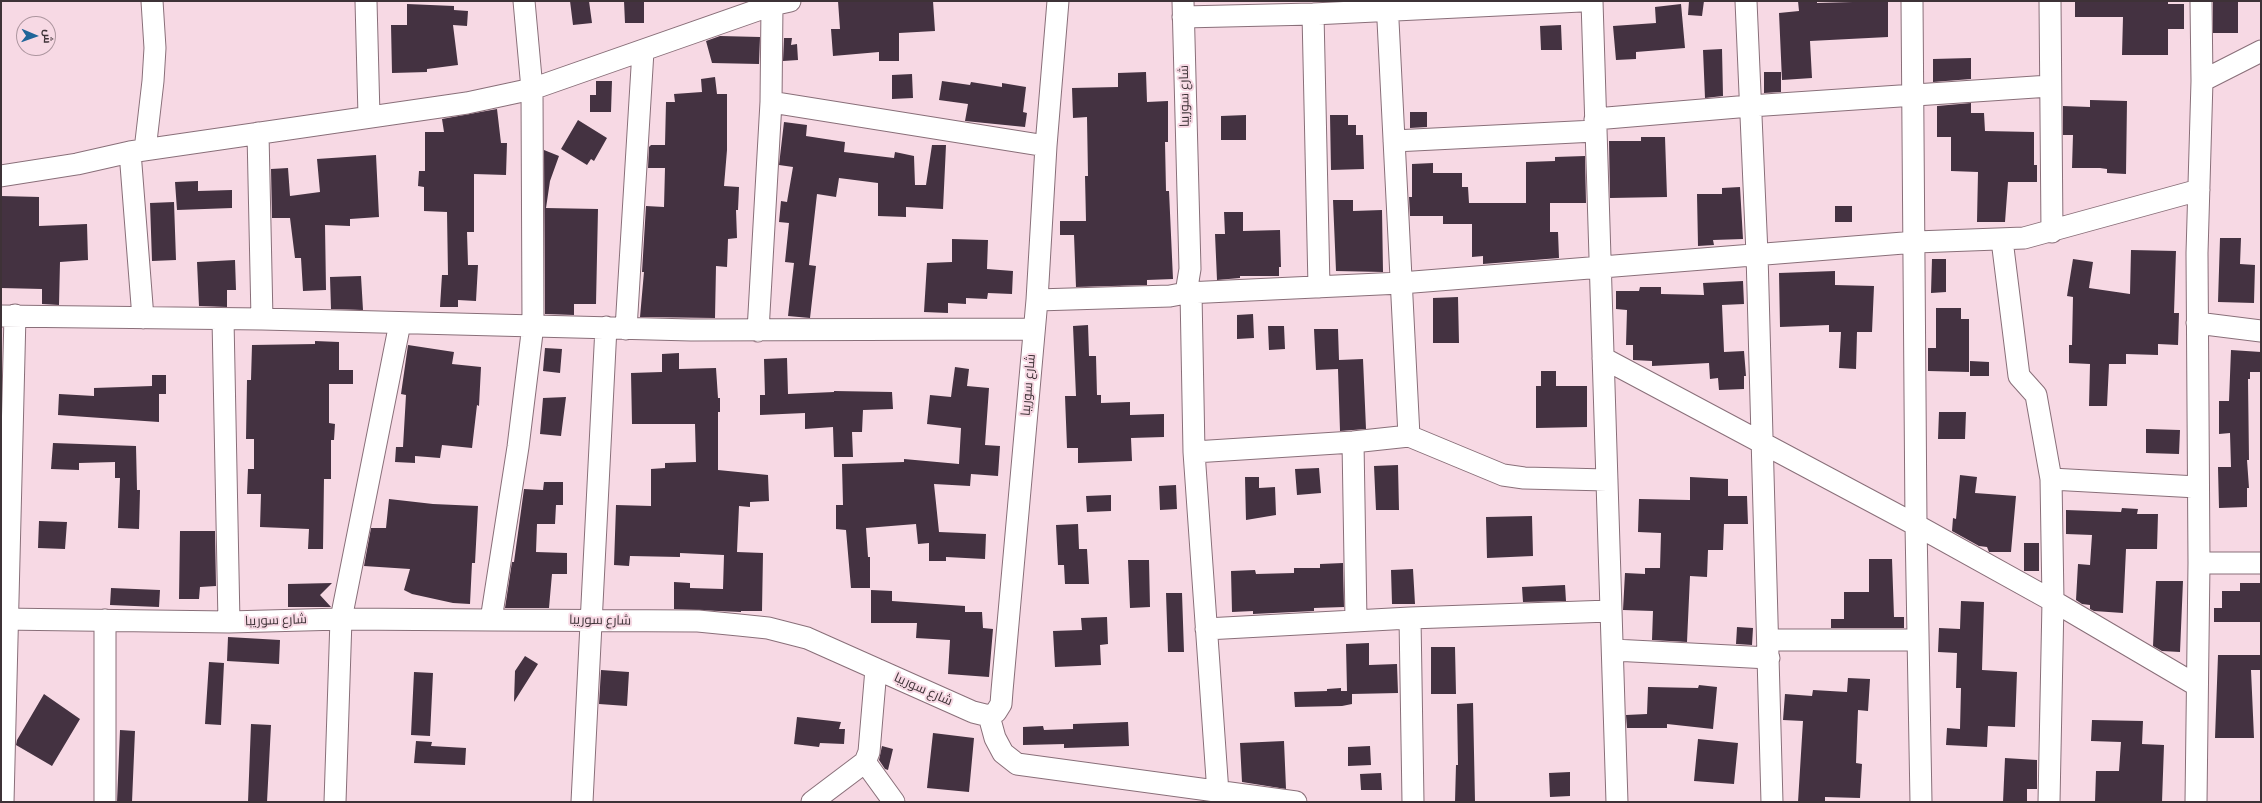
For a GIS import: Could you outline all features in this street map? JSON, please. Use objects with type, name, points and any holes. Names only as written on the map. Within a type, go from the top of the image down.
[{"type":"street","points":[[143,318],[137,151],[153,81],[155,48],[152,1]]},
{"type":"street","points":[[366,1],[369,116]]},
{"type":"street","points":[[491,620],[518,447],[533,325],[532,89],[524,1]]},
{"type":"street","name":"شارع سوريبا","points":[[5,619],[229,622],[341,619],[698,621],[768,628],[807,638],[973,712],[990,716],[996,712],[1000,704],[1002,691],[1037,300],[1046,146],[1058,1]]},
{"type":"street","points":[[1183,9],[1313,14],[1387,6],[1581,1]]},
{"type":"street","points":[[1592,1],[1617,802]]},
{"type":"street","points":[[1746,1],[1757,254],[1772,802]]},
{"type":"street","points":[[1912,1],[1916,242],[1916,525],[1921,802]]},
{"type":"street","points":[[2050,1],[2052,232]]},
{"type":"street","points":[[2196,802],[2196,685],[2199,563],[2197,487],[2197,322],[2202,81],[2201,1]]},
{"type":"street","points":[[1,176],[77,164],[137,151],[467,102],[532,89],[781,3],[771,102],[758,331]]},
{"type":"street","points":[[1387,6],[1409,436]]},
{"type":"street","name":"شارع سوريبا","points":[[1183,9],[1190,269],[1188,293],[1194,452],[1218,793]]},
{"type":"street","points":[[1313,14],[1319,287]]},
{"type":"street","points":[[582,802],[593,621],[616,328],[643,51]]},
{"type":"street","points":[[2202,81],[2261,51]]},
{"type":"street","points":[[1394,141],[1595,125],[1750,106],[2050,86]]},
{"type":"street","points":[[771,102],[1046,146]]},
{"type":"street","points":[[258,133],[262,319]]},
{"type":"street","points":[[1037,300],[1170,296],[1188,293],[1400,283],[1916,242],[2024,238],[2052,232],[2199,190]]},
{"type":"street","points":[[2002,240],[2019,376],[2036,395],[2051,478],[2052,601],[2050,802]]},
{"type":"street","points":[[3,802],[8,315],[262,319],[758,331],[1034,329]]},
{"type":"street","points":[[223,319],[229,622]]},
{"type":"street","points":[[2197,322],[2261,331]]},
{"type":"street","points":[[335,802],[341,619],[400,323]]},
{"type":"street","points":[[1603,358],[1763,445],[1916,525],[2052,601],[2196,685]]},
{"type":"street","points":[[1194,452],[1353,442],[1409,436],[1503,475],[1524,478],[1607,480]]},
{"type":"street","points":[[1353,442],[1356,621]]},
{"type":"street","points":[[2051,478],[2197,487]]},
{"type":"street","points":[[2199,563],[2261,563]]},
{"type":"street","points":[[1206,629],[1410,618],[1610,611]]},
{"type":"street","points":[[1410,618],[1413,802]]},
{"type":"street","points":[[105,620],[105,802]]},
{"type":"street","points":[[1613,650],[1768,649],[1918,640]]},
{"type":"street","points":[[812,802],[865,762],[869,752],[876,669]]},
{"type":"street","points":[[990,716],[995,738],[1003,753],[1017,764],[1218,793],[1296,802]]},
{"type":"street","points":[[865,762],[894,802]]},
{"type":"building","points":[[570,1],[589,1],[592,23],[573,25]]},
{"type":"building","points":[[624,1],[644,1],[644,23],[625,23]]},
{"type":"building","points":[[838,1],[933,1],[935,31],[899,33],[899,61],[879,61],[879,52],[833,56],[831,29],[840,29]]},
{"type":"building","points":[[1689,1],[1704,1],[1702,16],[1688,15]]},
{"type":"building","points":[[1798,1],[1817,1],[1817,3],[1888,1],[1888,37],[1810,41],[1812,78],[1782,80],[1779,13],[1799,11]]},
{"type":"building","points":[[2075,1],[2168,1],[2168,4],[2184,4],[2184,29],[2168,29],[2168,55],[2122,55],[2123,17],[2075,17]]},
{"type":"building","points":[[2213,1],[2238,1],[2238,33],[2213,33]]},
{"type":"building","points":[[407,4],[454,6],[454,10],[468,11],[467,26],[453,25],[458,65],[427,69],[427,72],[392,73],[391,25],[407,25]]},
{"type":"building","points":[[1681,4],[1685,48],[1636,52],[1636,59],[1616,60],[1613,26],[1656,23],[1655,7]]},
{"type":"building","points":[[1561,25],[1562,50],[1541,50],[1540,26]]},
{"type":"building","points":[[720,36],[760,37],[759,64],[712,63],[706,41]]},
{"type":"building","points":[[784,38],[792,38],[791,45],[797,44],[798,60],[783,61]]},
{"type":"building","points":[[1722,49],[1723,96],[1705,98],[1703,50]]},
{"type":"building","points":[[1971,58],[1971,79],[1933,82],[1933,59]]},
{"type":"building","points":[[1146,72],[1147,102],[1168,101],[1168,142],[1165,142],[1166,191],[1169,191],[1173,279],[1147,280],[1147,285],[1076,287],[1074,235],[1060,235],[1060,221],[1086,221],[1085,176],[1088,176],[1087,117],[1073,118],[1072,88],[1118,87],[1118,73]]},
{"type":"building","points":[[1764,72],[1781,72],[1781,92],[1764,93]]},
{"type":"building","points":[[912,74],[913,98],[892,99],[892,75]]},
{"type":"building","points":[[715,77],[717,94],[727,94],[727,150],[724,186],[739,187],[738,210],[736,210],[737,238],[728,239],[727,267],[716,266],[715,318],[640,317],[644,272],[642,272],[646,206],[664,207],[665,168],[648,168],[649,147],[651,145],[665,145],[666,102],[675,102],[674,94],[702,92],[701,79]]},
{"type":"building","points":[[596,81],[612,81],[611,112],[590,112],[590,95],[596,95]]},
{"type":"building","points":[[942,81],[970,85],[971,82],[1002,87],[1002,83],[1026,87],[1023,112],[1027,113],[1025,127],[965,121],[968,104],[939,100]]},
{"type":"building","points":[[2090,100],[2127,101],[2126,174],[2107,173],[2107,169],[2100,168],[2072,168],[2073,135],[2063,135],[2063,106],[2090,107]]},
{"type":"building","points":[[1971,103],[1971,113],[1984,113],[1985,131],[2034,132],[2034,165],[2037,165],[2037,182],[2008,182],[2005,222],[1977,222],[1978,172],[1951,171],[1951,137],[1937,137],[1937,106]]},
{"type":"building","points":[[497,109],[501,143],[507,143],[506,175],[474,174],[474,232],[467,232],[468,265],[478,265],[476,301],[458,300],[458,307],[440,307],[442,275],[448,275],[447,212],[424,211],[424,187],[418,186],[419,171],[425,171],[425,132],[444,132],[442,119]]},
{"type":"building","points":[[1410,112],[1427,112],[1427,127],[1410,128]]},
{"type":"building","points":[[1246,115],[1246,140],[1221,140],[1221,116]]},
{"type":"building","points":[[1330,115],[1348,115],[1348,125],[1356,125],[1356,135],[1363,135],[1364,169],[1331,170]]},
{"type":"building","points":[[578,120],[607,138],[594,161],[591,159],[587,165],[561,149]]},
{"type":"building","points":[[784,122],[807,125],[806,136],[845,142],[844,152],[894,158],[895,152],[914,156],[915,185],[926,185],[932,145],[946,145],[943,209],[906,207],[906,217],[878,216],[878,183],[839,178],[836,197],[817,194],[809,265],[816,266],[810,318],[788,316],[794,263],[785,262],[789,223],[779,222],[781,201],[787,202],[793,167],[779,165]]},
{"type":"building","points":[[1641,137],[1665,137],[1667,197],[1610,198],[1609,141],[1641,141]]},
{"type":"building","points":[[544,150],[559,156],[550,181],[546,208],[598,209],[596,304],[574,304],[574,315],[545,314]]},
{"type":"building","points":[[376,155],[379,217],[350,219],[350,226],[325,225],[326,290],[303,291],[301,258],[295,258],[290,218],[272,218],[271,169],[288,168],[290,196],[320,192],[317,159]]},
{"type":"building","points":[[1585,156],[1586,203],[1550,203],[1550,232],[1558,232],[1559,258],[1483,264],[1483,256],[1472,257],[1472,224],[1443,224],[1443,216],[1410,216],[1409,197],[1412,197],[1412,164],[1433,163],[1433,173],[1462,173],[1462,187],[1468,187],[1469,203],[1526,203],[1526,162],[1555,161],[1555,157]]},
{"type":"building","points":[[198,181],[198,191],[232,190],[232,208],[177,210],[175,182]]},
{"type":"building","points":[[1740,187],[1743,239],[1713,240],[1714,245],[1698,246],[1697,194],[1722,194],[1722,188]]},
{"type":"building","points":[[1,196],[39,197],[39,226],[87,224],[88,260],[60,262],[59,305],[42,304],[42,289],[1,288]]},
{"type":"building","points":[[1333,200],[1353,200],[1353,211],[1382,210],[1383,272],[1336,271]]},
{"type":"building","points":[[174,202],[176,260],[152,261],[150,203]]},
{"type":"building","points":[[1835,206],[1852,206],[1852,222],[1835,222]]},
{"type":"building","points":[[1224,212],[1243,212],[1243,231],[1280,230],[1281,267],[1279,267],[1279,276],[1240,276],[1240,278],[1217,280],[1215,234],[1225,234]]},
{"type":"building","points":[[2220,238],[2241,238],[2240,264],[2255,265],[2254,303],[2218,302]]},
{"type":"building","points":[[952,239],[988,240],[987,269],[1013,271],[1012,294],[988,293],[987,299],[966,298],[966,304],[948,303],[948,313],[924,312],[927,263],[952,262]]},
{"type":"building","points":[[2131,250],[2176,251],[2174,313],[2179,313],[2178,345],[2158,344],[2158,355],[2126,354],[2126,364],[2109,364],[2107,406],[2089,406],[2090,364],[2069,363],[2069,345],[2072,345],[2073,297],[2067,296],[2073,259],[2093,262],[2089,288],[2130,294]]},
{"type":"building","points":[[1932,259],[1946,259],[1946,292],[1931,293]]},
{"type":"building","points":[[235,260],[236,290],[227,290],[227,307],[199,306],[197,262]]},
{"type":"building","points":[[1835,271],[1835,285],[1874,286],[1872,332],[1857,332],[1856,369],[1839,368],[1841,332],[1829,332],[1829,325],[1780,327],[1779,273]]},
{"type":"building","points":[[361,276],[363,310],[331,309],[330,277]]},
{"type":"building","points":[[1743,281],[1744,304],[1722,305],[1724,352],[1744,351],[1746,376],[1744,376],[1744,389],[1719,390],[1718,378],[1710,379],[1709,363],[1652,366],[1652,361],[1633,360],[1633,345],[1626,345],[1627,310],[1616,309],[1616,291],[1639,291],[1640,287],[1661,287],[1661,294],[1704,295],[1703,283]]},
{"type":"building","points":[[1458,297],[1459,343],[1433,343],[1433,298]]},
{"type":"building","points":[[1936,308],[1961,308],[1961,319],[1969,319],[1969,372],[1928,371],[1928,348],[1936,348]]},
{"type":"building","points":[[1253,314],[1254,338],[1237,339],[1237,315]]},
{"type":"building","points":[[1088,325],[1089,356],[1096,356],[1097,395],[1101,395],[1101,403],[1130,402],[1130,415],[1164,414],[1164,437],[1131,438],[1132,461],[1078,463],[1078,448],[1067,448],[1065,396],[1076,396],[1073,326]]},
{"type":"building","points":[[1268,326],[1284,326],[1285,349],[1269,350]]},
{"type":"building","points":[[1314,329],[1338,329],[1339,360],[1363,359],[1366,429],[1340,431],[1338,369],[1316,370]]},
{"type":"building","points":[[315,341],[339,342],[339,370],[353,370],[353,384],[329,384],[329,423],[335,424],[334,440],[331,440],[331,479],[324,479],[323,549],[308,549],[309,529],[260,527],[261,494],[247,494],[248,469],[254,469],[254,439],[246,439],[247,380],[251,380],[252,345],[315,344]]},
{"type":"building","points":[[408,345],[454,352],[452,364],[481,367],[479,406],[477,405],[472,448],[442,445],[440,458],[415,456],[415,463],[395,462],[396,447],[403,447],[406,395],[401,394]]},
{"type":"building","points":[[545,348],[562,349],[560,373],[543,371]]},
{"type":"building","points":[[2231,350],[2261,352],[2261,372],[2250,372],[2250,379],[2248,379],[2249,460],[2247,460],[2249,488],[2247,488],[2247,507],[2219,508],[2218,467],[2231,467],[2230,433],[2219,434],[2219,401],[2229,401]]},
{"type":"building","points":[[679,353],[679,369],[716,368],[718,398],[720,398],[720,412],[718,412],[718,470],[768,475],[769,501],[750,502],[750,507],[739,506],[737,552],[763,553],[762,611],[741,612],[674,609],[674,582],[690,583],[690,588],[723,589],[724,555],[680,553],[680,557],[630,556],[629,566],[614,565],[616,505],[651,506],[651,469],[665,468],[665,463],[696,462],[695,424],[632,424],[631,373],[662,372],[662,354]]},
{"type":"building","points":[[787,358],[788,394],[834,391],[892,392],[893,409],[863,410],[862,432],[852,432],[853,457],[834,457],[833,427],[805,429],[805,413],[760,415],[760,395],[765,395],[764,359]]},
{"type":"building","points":[[1970,361],[1989,362],[1989,376],[1970,376]]},
{"type":"building","points":[[955,367],[969,369],[967,386],[989,388],[985,445],[1000,446],[998,476],[971,474],[970,486],[934,484],[939,532],[986,534],[985,559],[946,557],[946,561],[929,561],[929,543],[918,544],[916,524],[866,528],[868,557],[870,557],[870,588],[851,588],[846,530],[836,529],[836,505],[843,505],[842,464],[904,462],[904,459],[959,464],[961,428],[927,424],[930,395],[951,397]]},
{"type":"building","points":[[1541,371],[1556,371],[1556,386],[1587,386],[1587,427],[1536,428],[1536,386],[1541,386]]},
{"type":"building","points":[[152,375],[166,375],[166,394],[159,394],[159,422],[58,415],[59,394],[94,396],[94,388],[152,386]]},
{"type":"building","points":[[566,397],[561,436],[540,434],[543,398]]},
{"type":"building","points":[[1939,412],[1966,412],[1965,439],[1938,439]]},
{"type":"building","points":[[2146,429],[2180,430],[2179,454],[2146,453]]},
{"type":"building","points":[[53,443],[136,446],[137,490],[140,490],[139,529],[118,528],[120,478],[115,478],[115,462],[79,463],[79,470],[51,469]]},
{"type":"building","points":[[1398,465],[1399,510],[1376,510],[1374,466]]},
{"type":"building","points":[[1319,468],[1321,493],[1297,495],[1295,469]]},
{"type":"building","points":[[1960,475],[1977,477],[1975,493],[2016,496],[2011,552],[1989,552],[1987,547],[1979,546],[1952,531],[1953,518],[1956,519]]},
{"type":"building","points":[[1245,477],[1259,477],[1259,488],[1275,487],[1276,515],[1246,520]]},
{"type":"building","points":[[1690,477],[1728,479],[1728,496],[1747,496],[1748,524],[1724,524],[1723,550],[1708,550],[1707,577],[1690,576],[1687,642],[1652,640],[1653,611],[1623,610],[1625,573],[1645,574],[1645,568],[1660,568],[1661,533],[1638,532],[1639,499],[1690,500]]},
{"type":"building","points":[[544,482],[563,482],[563,505],[556,505],[555,524],[537,524],[536,552],[567,553],[567,574],[552,574],[549,608],[505,608],[512,562],[514,562],[524,489],[543,490]]},
{"type":"building","points":[[1176,485],[1177,509],[1160,510],[1159,486]]},
{"type":"building","points":[[1111,495],[1111,511],[1087,512],[1086,496]]},
{"type":"building","points":[[389,499],[433,504],[478,506],[475,563],[472,563],[470,604],[453,603],[412,594],[404,590],[410,569],[364,566],[371,528],[386,528]]},
{"type":"building","points":[[2122,508],[2138,509],[2137,514],[2158,514],[2157,549],[2126,549],[2123,613],[2094,611],[2090,609],[2090,605],[2082,604],[2076,600],[2078,564],[2090,565],[2092,535],[2066,534],[2066,510],[2121,512]]},
{"type":"building","points":[[1532,516],[1533,556],[1487,558],[1486,517]]},
{"type":"building","points":[[39,521],[67,522],[65,549],[38,548]]},
{"type":"building","points":[[1078,524],[1079,549],[1087,549],[1089,584],[1065,584],[1064,565],[1058,565],[1056,525]]},
{"type":"building","points":[[180,531],[215,531],[216,586],[200,587],[199,599],[179,599]]},
{"type":"building","points":[[2024,543],[2039,543],[2039,571],[2024,571]]},
{"type":"building","points":[[1869,559],[1892,559],[1894,617],[1904,617],[1904,628],[1831,628],[1831,619],[1844,619],[1844,592],[1869,592]]},
{"type":"building","points":[[1128,560],[1149,560],[1150,607],[1130,608]]},
{"type":"building","points":[[1343,563],[1344,607],[1314,608],[1314,611],[1253,614],[1253,611],[1232,612],[1231,571],[1255,570],[1256,574],[1294,573],[1294,568],[1320,568],[1320,564]]},
{"type":"building","points":[[1413,569],[1415,604],[1392,604],[1391,570]]},
{"type":"building","points":[[2156,581],[2183,581],[2180,652],[2162,651],[2153,646]]},
{"type":"building","points":[[332,583],[320,595],[331,607],[288,607],[288,584]]},
{"type":"building","points":[[2240,583],[2261,583],[2261,622],[2214,622],[2214,608],[2222,608],[2222,591],[2240,591]]},
{"type":"building","points":[[1565,585],[1566,601],[1523,602],[1522,587]]},
{"type":"building","points":[[111,588],[160,590],[159,607],[110,605]]},
{"type":"building","points":[[871,590],[892,591],[892,601],[965,606],[965,612],[982,612],[983,628],[993,629],[989,677],[948,674],[950,640],[916,638],[917,623],[871,623]]},
{"type":"building","points":[[1166,593],[1182,593],[1184,652],[1168,652]]},
{"type":"building","points":[[1961,601],[1984,602],[1982,670],[2017,672],[2015,727],[1988,726],[1987,747],[1946,745],[1947,728],[1960,729],[1961,688],[1956,688],[1957,653],[1938,652],[1939,628],[1960,629]]},
{"type":"building","points":[[1107,617],[1108,644],[1100,645],[1101,665],[1055,667],[1053,631],[1082,630],[1081,618]]},
{"type":"building","points":[[1737,627],[1753,628],[1752,645],[1736,644]]},
{"type":"building","points":[[228,637],[280,640],[279,664],[227,661]]},
{"type":"building","points":[[1369,643],[1369,665],[1397,664],[1398,693],[1352,694],[1352,704],[1342,706],[1295,707],[1294,692],[1327,691],[1327,689],[1341,688],[1341,691],[1347,691],[1346,644]]},
{"type":"building","points":[[1431,647],[1455,647],[1456,694],[1431,694]]},
{"type":"building","points":[[2218,655],[2261,655],[2261,670],[2251,670],[2254,738],[2215,738]]},
{"type":"building","points":[[525,656],[538,664],[514,702],[515,671]]},
{"type":"building","points":[[209,662],[224,663],[221,725],[205,724]]},
{"type":"building","points":[[601,670],[629,672],[627,706],[599,704]]},
{"type":"building","points":[[414,672],[433,673],[430,736],[411,735]]},
{"type":"building","points":[[1848,678],[1870,679],[1868,711],[1858,710],[1856,763],[1862,764],[1860,798],[1825,797],[1825,802],[1798,802],[1803,721],[1783,720],[1785,694],[1812,696],[1813,690],[1847,692]]},
{"type":"building","points":[[1699,685],[1717,687],[1713,729],[1667,724],[1667,728],[1627,728],[1626,715],[1647,714],[1648,687],[1698,688]]},
{"type":"building","points":[[44,694],[80,719],[52,766],[16,745],[17,740]]},
{"type":"building","points":[[1473,703],[1475,802],[1455,802],[1456,765],[1458,765],[1457,704]]},
{"type":"building","points":[[797,717],[841,722],[839,729],[845,729],[844,744],[820,743],[819,747],[794,744]]},
{"type":"building","points":[[2092,720],[2143,721],[2142,744],[2164,745],[2162,802],[2095,802],[2096,771],[2119,771],[2121,742],[2091,741]]},
{"type":"building","points":[[1128,722],[1129,746],[1064,748],[1064,744],[1023,745],[1023,727],[1043,726],[1044,730],[1073,729],[1073,724]]},
{"type":"building","points":[[251,724],[271,725],[267,802],[248,802]]},
{"type":"building","points":[[120,730],[135,731],[132,802],[117,802]]},
{"type":"building","points":[[933,733],[974,738],[969,792],[927,788]]},
{"type":"building","points":[[1698,739],[1738,743],[1734,784],[1694,781]]},
{"type":"building","points":[[416,741],[432,742],[431,746],[466,748],[465,765],[414,763]]},
{"type":"building","points":[[1284,741],[1286,789],[1242,782],[1240,743]]},
{"type":"building","points":[[882,746],[893,749],[888,770],[885,769],[879,760]]},
{"type":"building","points":[[1370,746],[1371,765],[1348,766],[1348,747]]},
{"type":"building","points":[[2005,758],[2037,760],[2037,789],[2027,789],[2027,802],[2003,802]]},
{"type":"building","points":[[1570,772],[1570,796],[1550,797],[1549,773]]},
{"type":"building","points":[[1381,773],[1382,790],[1361,790],[1360,774]]}]
